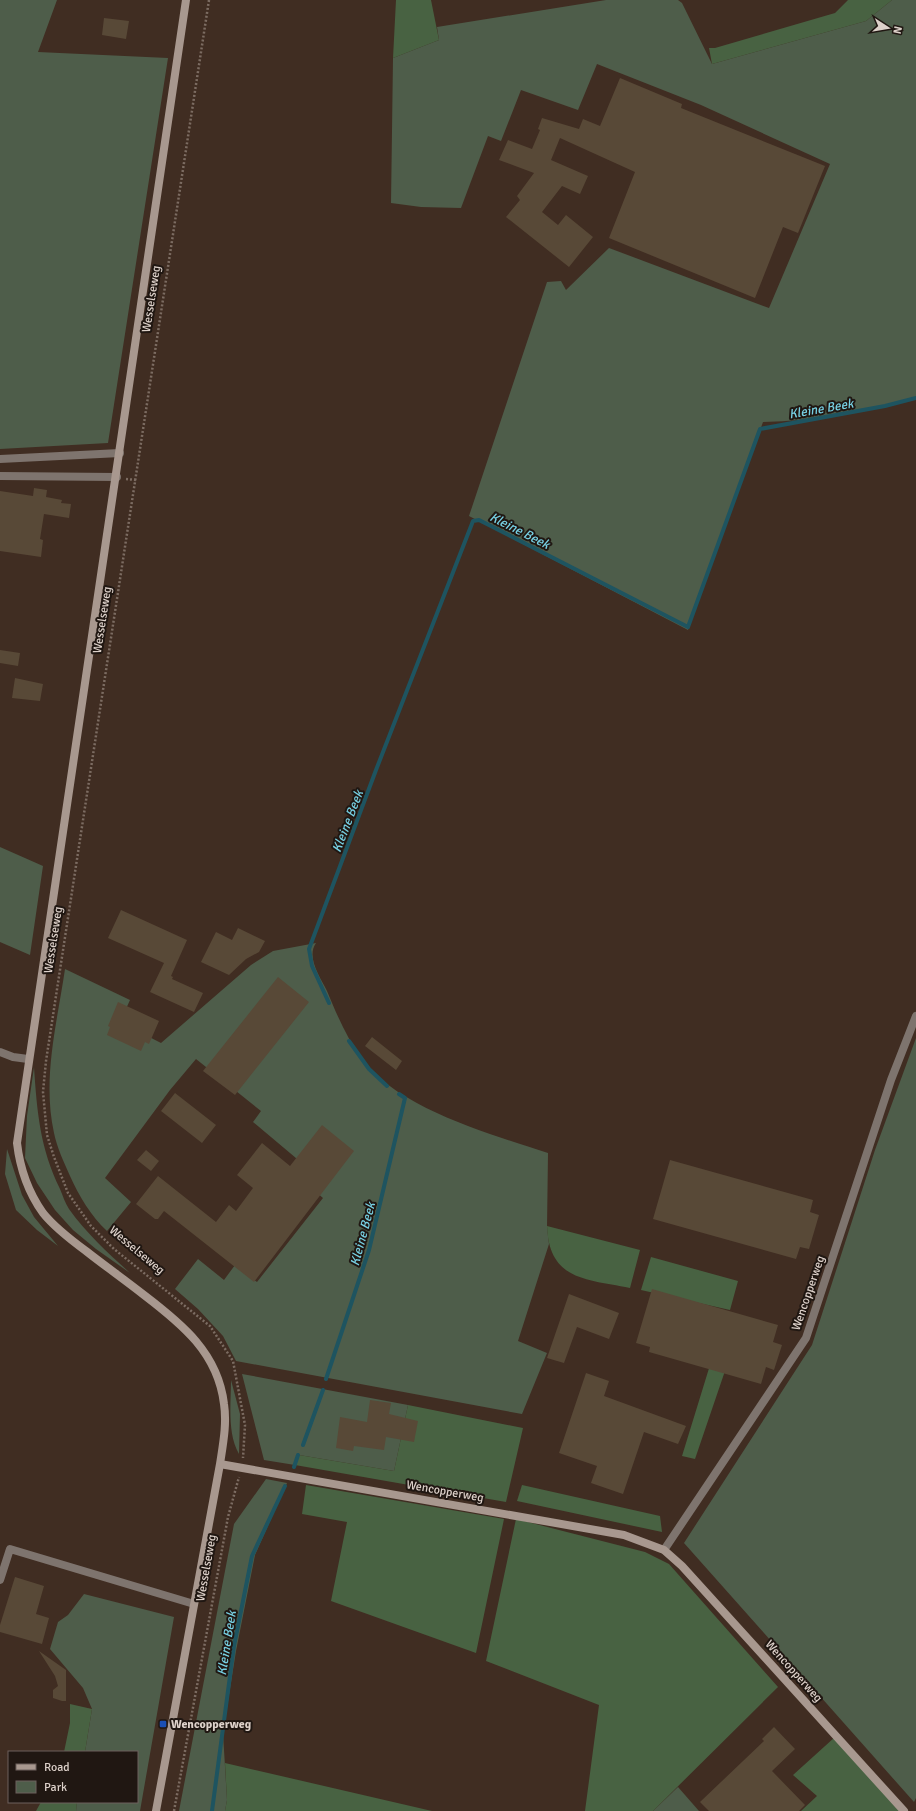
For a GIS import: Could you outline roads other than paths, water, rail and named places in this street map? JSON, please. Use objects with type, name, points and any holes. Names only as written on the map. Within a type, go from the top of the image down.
[{"type":"main road","name":"Wesselseweg","points":[[156,1811],[220,1464],[225,1426],[224,1404],[215,1367],[192,1334],[173,1317],[56,1227],[44,1213],[32,1196],[23,1175],[17,1143],[28,1059],[117,477],[186,0]]},
{"type":"main road","name":"Wencopperweg","points":[[220,1464],[624,1535],[664,1550],[682,1566],[904,1811]]},
{"type":"street","points":[[0,459],[120,452]]},
{"type":"street","points":[[0,476],[117,477]]},
{"type":"street","name":"Wencopperweg","points":[[664,1550],[806,1338],[891,1080],[916,1016]]},
{"type":"street","points":[[0,1052],[13,1057],[28,1059]]},
{"type":"street","points":[[0,1580],[10,1550],[194,1604]]},
{"type":"waterway","name":"Kleine Beek","points":[[329,1003],[312,966],[309,949],[376,770],[473,521],[479,520],[688,627],[760,429],[885,406],[916,398]]},
{"type":"waterway","name":"Kleine Beek","points":[[349,1041],[369,1069],[387,1086]]},
{"type":"waterway","name":"Kleine Beek","points":[[326,1379],[369,1250],[405,1098],[399,1094]]},
{"type":"waterway","name":"Kleine Beek","points":[[303,1445],[323,1390]]},
{"type":"waterway","name":"Kleine Beek","points":[[294,1467],[298,1455]]},
{"type":"waterway","name":"Kleine Beek","points":[[212,1811],[234,1646],[252,1556],[285,1486]]},
{"type":"place","name":"Wencopperweg","points":[[163,1724]]}]
